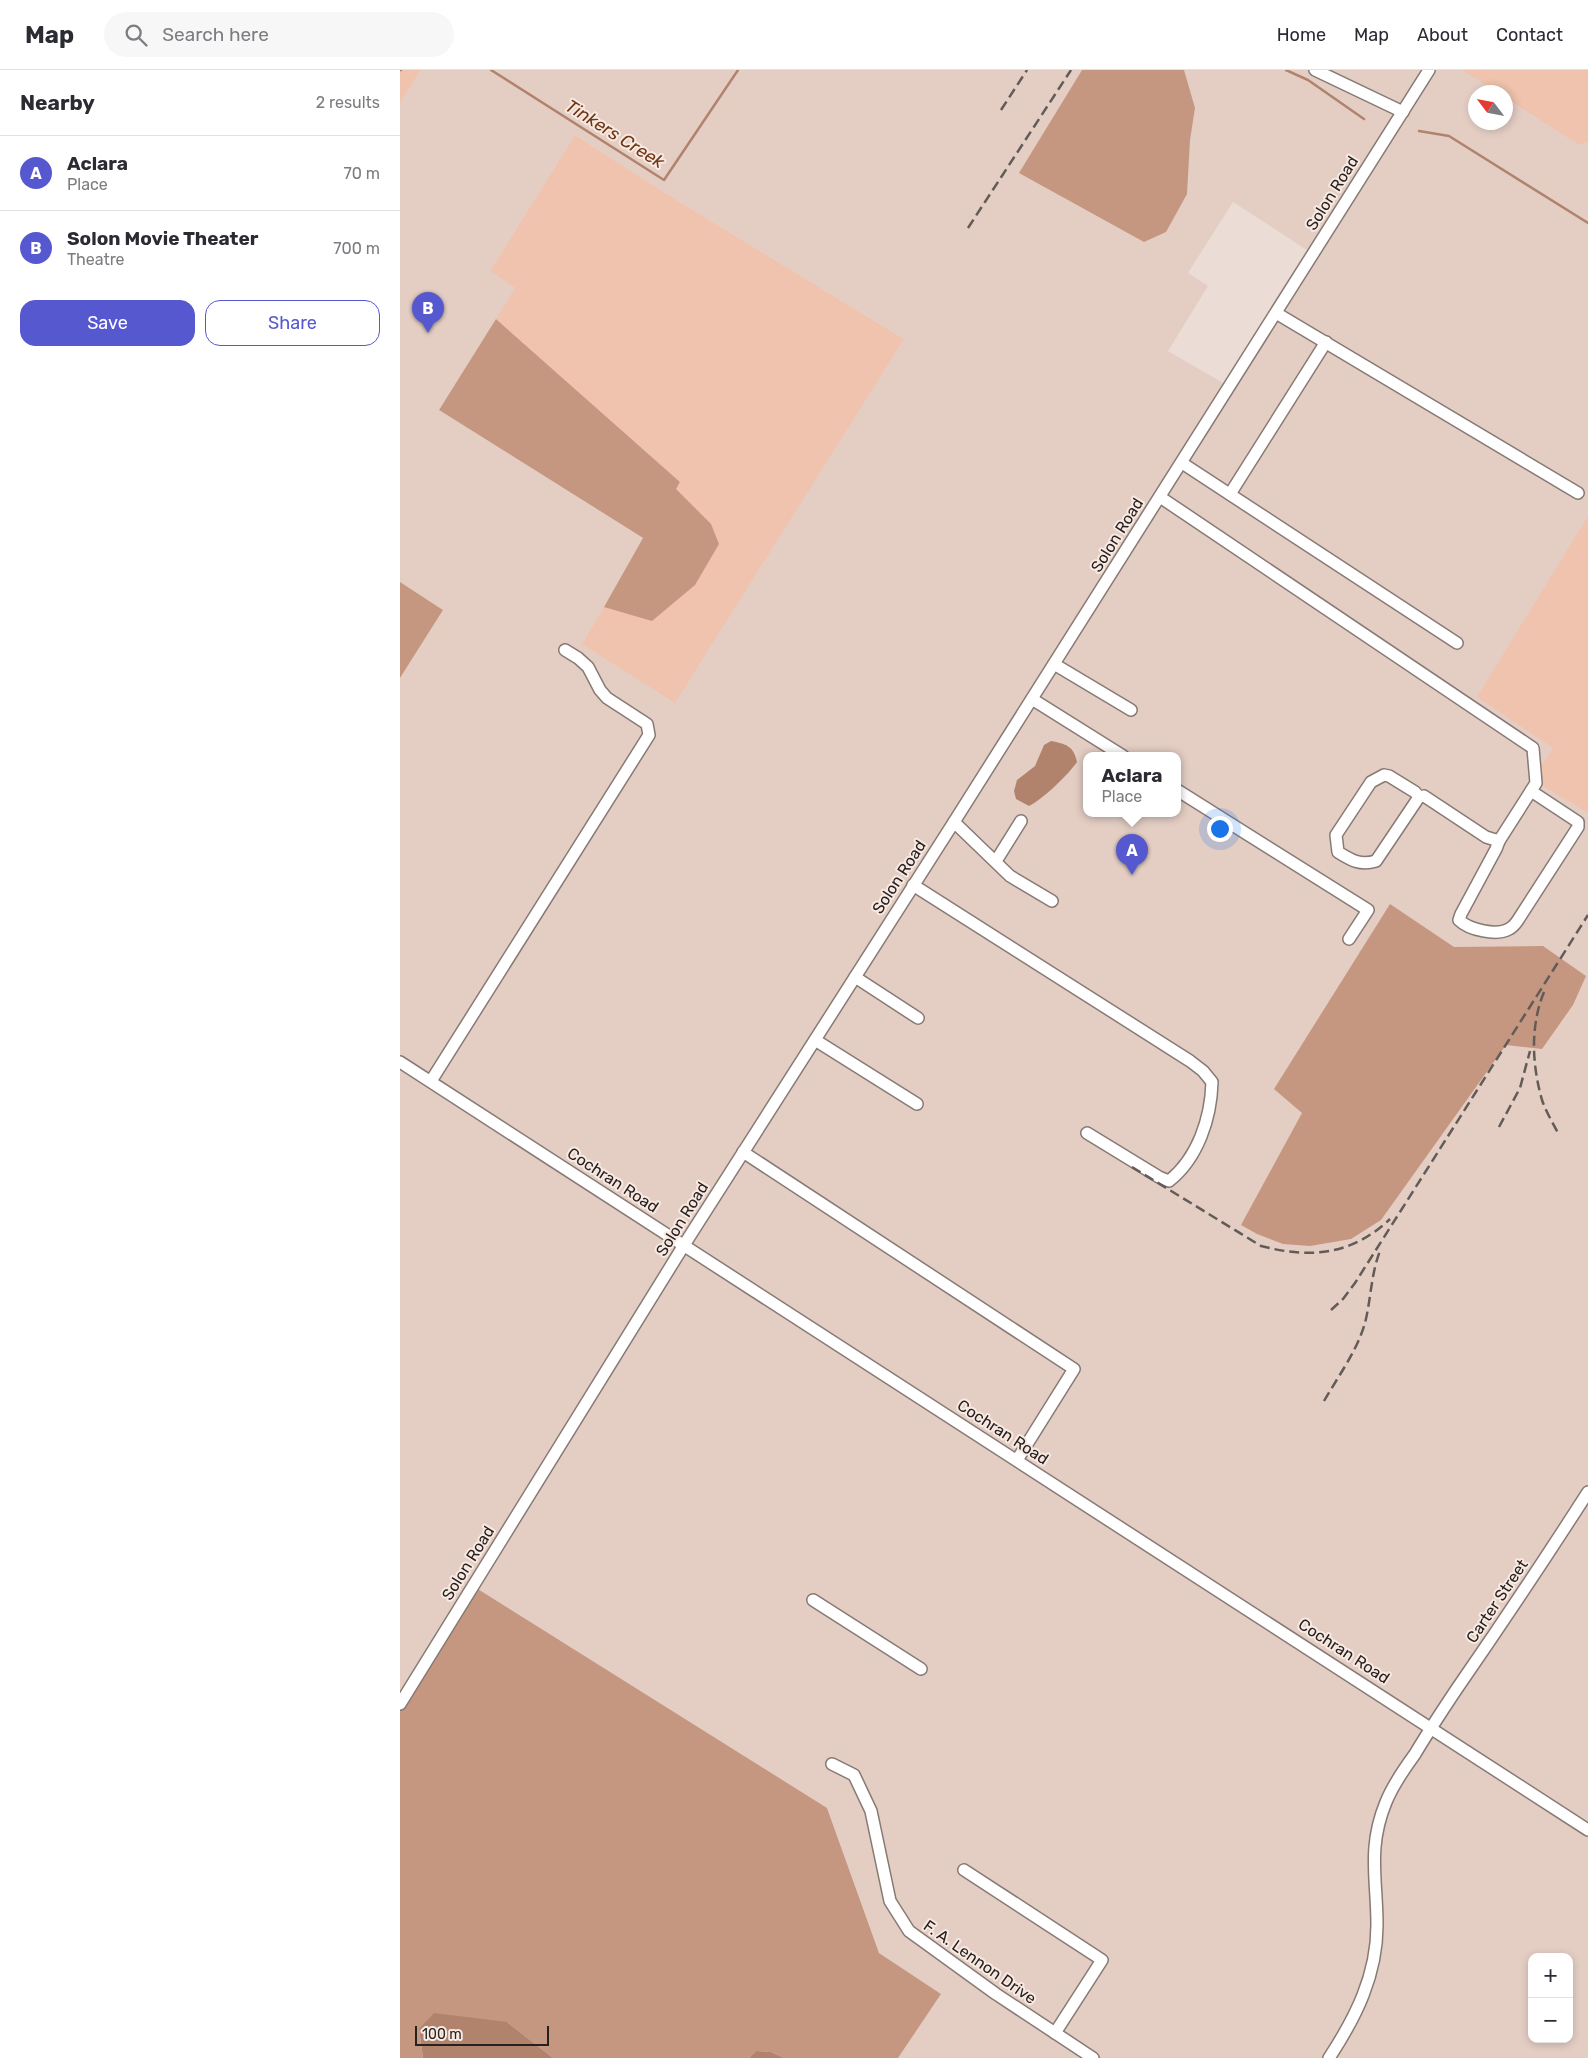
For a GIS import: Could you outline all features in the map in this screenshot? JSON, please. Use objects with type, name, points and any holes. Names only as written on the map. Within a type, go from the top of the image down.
[{"type":"street","points":[[1315,70],[1403,112]]},
{"type":"street","name":"Solon Road","points":[[400,1704],[684,1245],[1182,463],[1429,70]]},
{"type":"street","points":[[1276,313],[1578,493]]},
{"type":"street","points":[[1230,494],[1326,342]]},
{"type":"street","points":[[1182,463],[1457,643]]},
{"type":"street","points":[[1160,497],[1533,748],[1536,783],[1498,841],[1496,849],[1461,914],[1460,920],[1463,924],[1475,929],[1491,932],[1508,930],[1518,920],[1578,827],[1578,822],[1531,791]]},
{"type":"street","points":[[430,1081],[649,735],[647,724],[607,698],[600,690],[588,667],[565,650]]},
{"type":"street","points":[[1054,664],[1131,710]]},
{"type":"street","points":[[1032,699],[1117,752]]},
{"type":"street","points":[[1418,798],[1415,792],[1389,776],[1377,778],[1371,782],[1336,835],[1338,852],[1357,863],[1368,864],[1376,861],[1418,798],[1424,796],[1486,837],[1498,841]]},
{"type":"street","points":[[1181,793],[1368,910],[1349,940]]},
{"type":"street","points":[[996,861],[1021,821]]},
{"type":"street","points":[[954,822],[1010,876],[1052,900]]},
{"type":"street","points":[[913,885],[1190,1061],[1203,1071],[1212,1082],[1212,1094],[1201,1140],[1193,1153],[1168,1181],[1159,1178],[1087,1133]]},
{"type":"street","points":[[855,977],[918,1018]]},
{"type":"street","points":[[815,1040],[917,1104]]},
{"type":"street","name":"Cochran Road","points":[[400,1062],[1588,1830]]},
{"type":"street","points":[[744,1152],[1074,1369],[1017,1460]]},
{"type":"street","name":"Carter Street","points":[[1431,1727],[1588,1492]]},
{"type":"street","points":[[813,1600],[921,1669]]},
{"type":"street","points":[[1329,2058],[1358,2010],[1372,1965],[1377,1925],[1373,1870],[1376,1829],[1386,1801],[1431,1727]]},
{"type":"street","name":"F. A. Lennon Drive","points":[[832,1764],[854,1775],[871,1811],[890,1901],[909,1931],[996,1994],[1093,2058]]},
{"type":"street","points":[[964,1870],[1102,1960],[1055,2033]]},
{"type":"shaded area","points":[[400,70],[421,70],[400,103]]},
{"type":"shaded area","points":[[421,70],[1588,70],[1588,2058],[898,2058],[941,1994],[879,1953],[827,1808],[400,1704],[400,678],[443,610],[400,582],[400,103]],"holes":[[[575,135],[662,191],[904,339],[582,644],[644,539],[439,410],[516,288],[490,271]],[[1233,202],[1313,254],[1230,387],[1168,351],[1208,286],[1188,273]]]},
{"type":"shaded area","points":[[1082,70],[1184,70],[1195,108],[1190,140],[1187,194],[1166,232],[1144,242],[1019,173]]},
{"type":"shaded area","points":[[1462,70],[1588,70],[1588,141],[1579,145],[1513,103],[1513,85],[1486,85]]},
{"type":"shaded area","points":[[575,135],[662,191],[904,339],[675,703],[582,644],[680,482],[496,319],[515,288],[490,271]]},
{"type":"shaded area","points":[[496,319],[680,482],[676,489],[711,524],[719,544],[695,585],[652,621],[604,607],[643,538],[439,410]]},
{"type":"shaded area","points":[[1588,516],[1588,813],[1543,786],[1540,768],[1553,748],[1477,697]]},
{"type":"shaded area","points":[[400,582],[443,610],[400,678]]},
{"type":"shaded area","points":[[1051,741],[1069,747],[1074,752],[1077,762],[1055,786],[1029,806],[1016,799],[1014,791],[1017,780],[1035,766],[1044,745]]},
{"type":"shaded area","points":[[1390,904],[1454,947],[1543,946],[1586,976],[1573,1005],[1542,1049],[1506,1045],[1381,1220],[1351,1239],[1310,1246],[1283,1244],[1257,1234],[1241,1225],[1302,1113],[1274,1089]]},
{"type":"shaded area","points":[[473,1586],[827,1808],[879,1953],[941,1994],[898,2058],[784,2058],[771,2052],[756,2051],[749,2058],[553,2058],[507,2022],[419,2029],[423,2058],[400,2058],[400,1704]]},
{"type":"shaded area","points":[[434,2013],[507,2022],[553,2058],[423,2058],[419,2029]]},
{"type":"shaded area","points":[[756,2051],[771,2052],[784,2058],[749,2058]]},
{"type":"waterway","name":"Tinkers Creek","points":[[491,70],[664,180],[738,70]]},
{"type":"waterway","name":"Tinkers Creek","points":[[1286,70],[1308,80],[1364,119]]},
{"type":"waterway","name":"Tinkers Creek","points":[[1419,131],[1449,136],[1588,223]]},
{"type":"railway","points":[[1001,110],[1027,70]]},
{"type":"railway","points":[[968,228],[1071,70]]},
{"type":"railway","points":[[1331,1310],[1343,1299],[1355,1283],[1588,915]]},
{"type":"railway","points":[[1544,992],[1536,1018],[1534,1046],[1536,1073],[1542,1100],[1559,1135]]},
{"type":"railway","points":[[1499,1127],[1520,1088],[1530,1051]]},
{"type":"railway","points":[[1132,1167],[1261,1246],[1279,1250],[1314,1253],[1346,1247],[1376,1231],[1390,1219]]},
{"type":"railway","points":[[1324,1401],[1362,1333],[1380,1251]]},
{"type":"place","name":"Solon Movie Theater","points":[[428,333]]},
{"type":"place","name":"Aclara","points":[[1132,875]]}]
